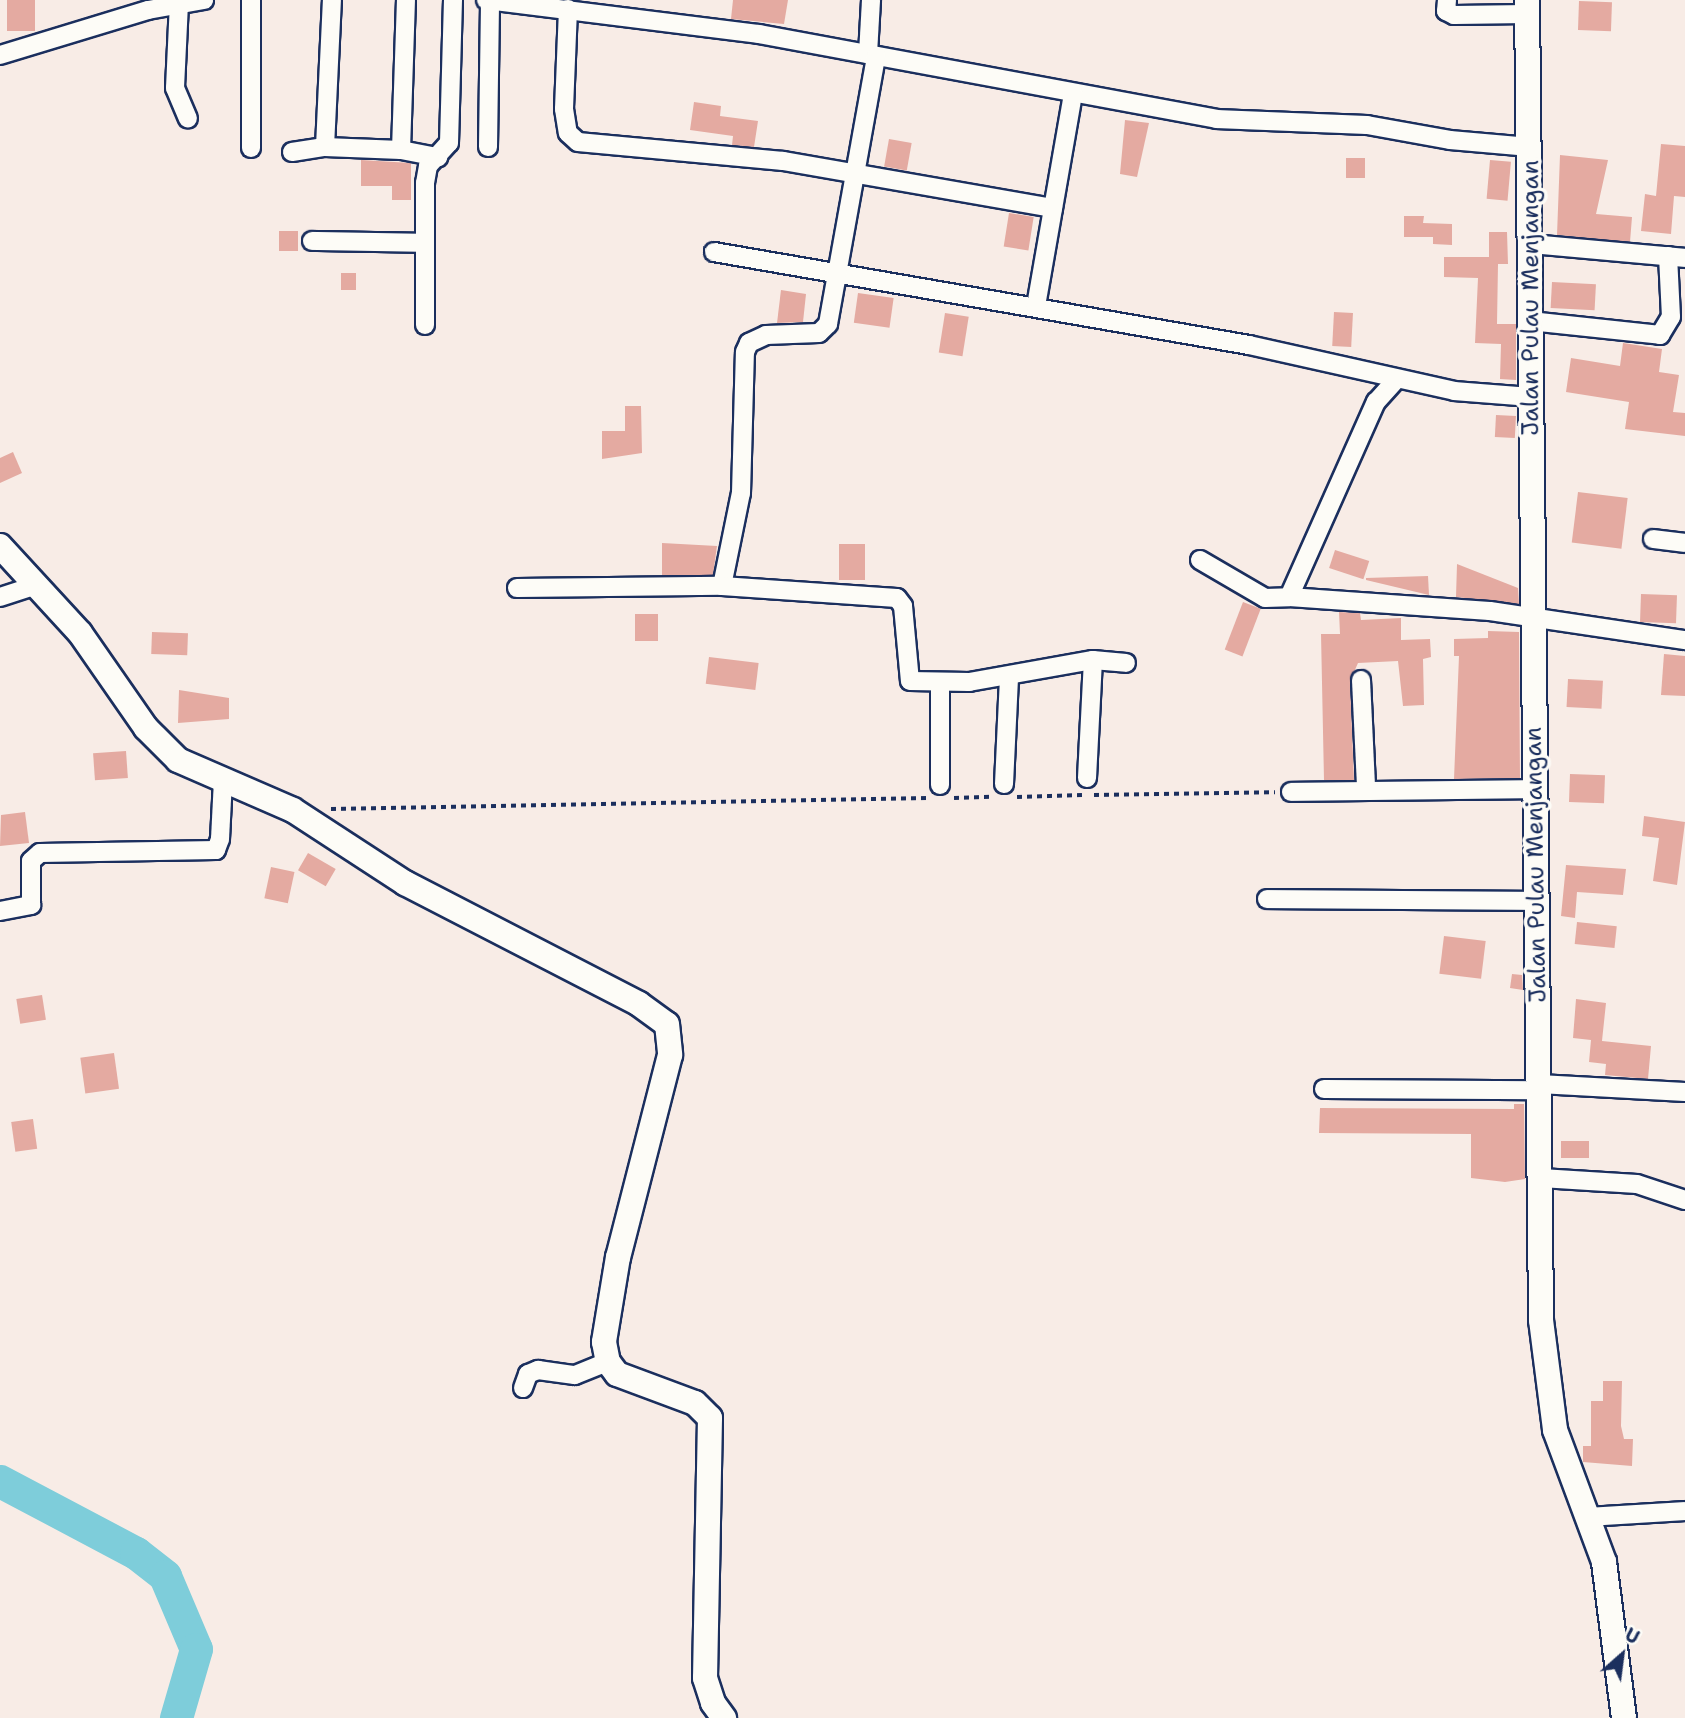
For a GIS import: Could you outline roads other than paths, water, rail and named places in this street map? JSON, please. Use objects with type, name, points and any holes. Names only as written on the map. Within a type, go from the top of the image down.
[{"type":"street","points":[[0,55],[125,8],[204,0]]},
{"type":"street","points":[[251,0],[251,148]]},
{"type":"street","points":[[325,147],[332,0]]},
{"type":"street","points":[[401,150],[406,0]]},
{"type":"street","points":[[425,325],[426,172],[449,143],[453,0]]},
{"type":"street","points":[[488,147],[488,0],[568,9],[624,8],[1216,119],[1367,125],[1450,140],[1530,147]]},
{"type":"street","points":[[722,586],[741,493],[745,352],[749,343],[766,335],[818,333],[825,329],[839,273],[872,55],[871,0]]},
{"type":"street","points":[[1447,0],[1446,11],[1454,15],[1527,7]]},
{"type":"street","points":[[179,3],[175,88],[188,118]]},
{"type":"street","name":"Jalan Pulau Menjangan","points":[[1527,7],[1532,244],[1531,397],[1540,1285],[1546,1370],[1555,1430],[1604,1562],[1624,1718]]},
{"type":"street","points":[[568,9],[564,109],[568,133],[578,142],[771,160],[1053,208]]},
{"type":"street","points":[[1036,306],[1073,93]]},
{"type":"street","points":[[292,152],[325,147],[401,150],[438,157]]},
{"type":"street","points":[[312,241],[424,243]]},
{"type":"street","points":[[1531,321],[1660,335],[1671,317],[1677,257],[1532,244]]},
{"type":"street","points":[[714,252],[1249,345],[1396,380],[1531,397]]},
{"type":"street","points":[[1289,597],[1376,402],[1396,380]]},
{"type":"street","points":[[1653,539],[1685,543]]},
{"type":"street","points":[[0,546],[80,634],[159,744],[178,760],[293,810],[405,883],[639,1004],[667,1024],[670,1055],[609,1296],[604,1342],[608,1362],[624,1378],[695,1403],[710,1418],[705,1678],[713,1703],[724,1718]]},
{"type":"street","points":[[1200,560],[1265,598],[1289,597],[1533,617],[1685,640]]},
{"type":"street","points":[[0,597],[36,585]]},
{"type":"street","points":[[517,588],[722,586],[897,598],[903,606],[910,681],[940,682],[1009,676],[1093,660],[1126,663]]},
{"type":"street","points":[[1087,778],[1093,660]]},
{"type":"street","points":[[1006,793],[1009,676]]},
{"type":"street","points":[[1361,680],[1366,788]]},
{"type":"street","points":[[939,794],[940,682]]},
{"type":"street","points":[[0,911],[31,905],[31,861],[40,853],[216,850],[223,779]]},
{"type":"street","points":[[1291,792],[1366,788],[1536,789]]},
{"type":"street","points":[[1267,899],[1538,901]]},
{"type":"street","points":[[1324,1089],[1539,1087],[1685,1092]]},
{"type":"street","points":[[1541,1178],[1637,1184],[1685,1200]]},
{"type":"street","points":[[523,1388],[528,1374],[538,1370],[575,1375],[608,1362]]},
{"type":"street","points":[[1588,1517],[1685,1511]]},
{"type":"waterway","points":[[0,1481],[136,1553],[165,1576],[196,1649],[176,1718]]}]
